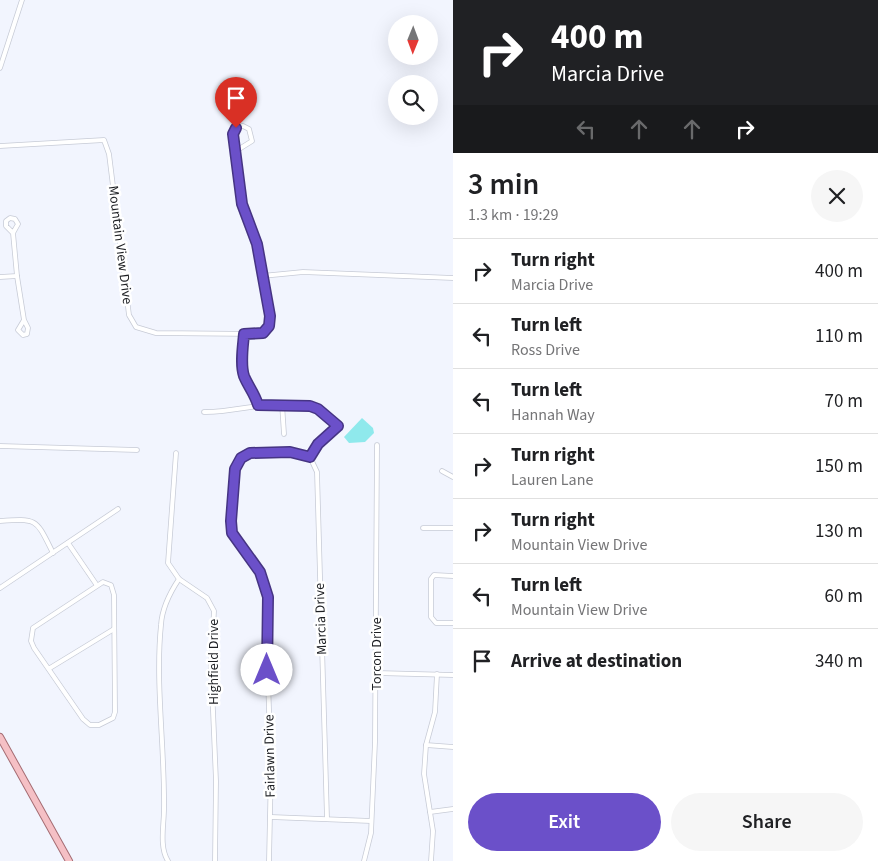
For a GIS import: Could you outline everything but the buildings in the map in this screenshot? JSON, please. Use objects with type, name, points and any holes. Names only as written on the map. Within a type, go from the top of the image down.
[{"type":"main road","points":[[0,737],[69,861]]},
{"type":"street","points":[[0,68],[22,0]]},
{"type":"street","name":"Mountain View Drive","points":[[0,146],[102,139],[108,145],[129,315],[132,323],[149,332],[263,333],[269,326],[270,316],[257,244],[242,204],[233,134],[236,128],[243,126],[249,129],[252,141],[236,151]]},
{"type":"street","points":[[13,233],[24,320]]},
{"type":"street","points":[[262,276],[303,272],[453,278]]},
{"type":"street","points":[[0,277],[17,276]]},
{"type":"street","points":[[244,334],[242,371],[255,395],[258,405]]},
{"type":"street","points":[[282,404],[284,434]]},
{"type":"street","points":[[204,412],[218,413],[258,405],[282,404],[305,405],[318,409],[338,426],[318,444],[310,457]]},
{"type":"street","points":[[0,446],[137,450]]},
{"type":"street","name":"Torcon Drive","points":[[364,861],[371,833],[377,672],[377,446]]},
{"type":"street","name":"Fairlawn Drive","points":[[269,861],[272,768],[267,651],[269,606],[260,572],[237,542],[231,521],[235,472],[238,462],[250,453],[290,452],[310,457]]},
{"type":"street","name":"Highfield Drive","points":[[176,454],[167,556],[169,567],[179,580],[207,598],[214,611],[211,664],[216,781],[215,861]]},
{"type":"street","name":"Marcia Drive","points":[[310,457],[317,472],[327,819]]},
{"type":"street","points":[[442,471],[453,477]]},
{"type":"street","points":[[0,588],[118,509]]},
{"type":"street","points":[[0,521],[28,519],[34,521],[42,529],[53,553]]},
{"type":"street","points":[[423,528],[453,528]]},
{"type":"street","points":[[68,543],[96,584]]},
{"type":"street","points":[[453,576],[434,576],[431,579],[431,617],[436,623],[453,623]]},
{"type":"street","points":[[168,861],[164,854],[163,843],[164,780],[160,638],[164,607],[179,580]]},
{"type":"street","points":[[103,582],[110,585],[114,595],[114,629],[115,712],[113,718],[99,725],[90,725],[83,719],[31,641],[33,628],[96,584],[103,582]]},
{"type":"street","points":[[50,668],[114,629]]},
{"type":"street","points":[[377,672],[453,675]]},
{"type":"street","points":[[432,861],[433,831],[424,774],[426,745],[435,712],[437,674]]},
{"type":"street","points":[[426,745],[453,747]]},
{"type":"street","points":[[430,812],[453,809]]},
{"type":"street","points":[[270,817],[371,821]]},
{"type":"water","points":[[362,418],[373,428],[374,433],[365,442],[349,443],[344,437]]},
{"type":"route","points":[[236,128],[233,134],[239,168],[242,204],[257,244],[270,316],[269,326],[263,333],[244,334],[242,371],[244,378],[255,395],[258,405],[300,404],[310,406],[318,409],[338,426],[334,432],[318,444],[310,457],[290,452],[255,452],[241,458],[235,469],[231,521],[232,533],[260,572],[268,597],[267,670]]}]
